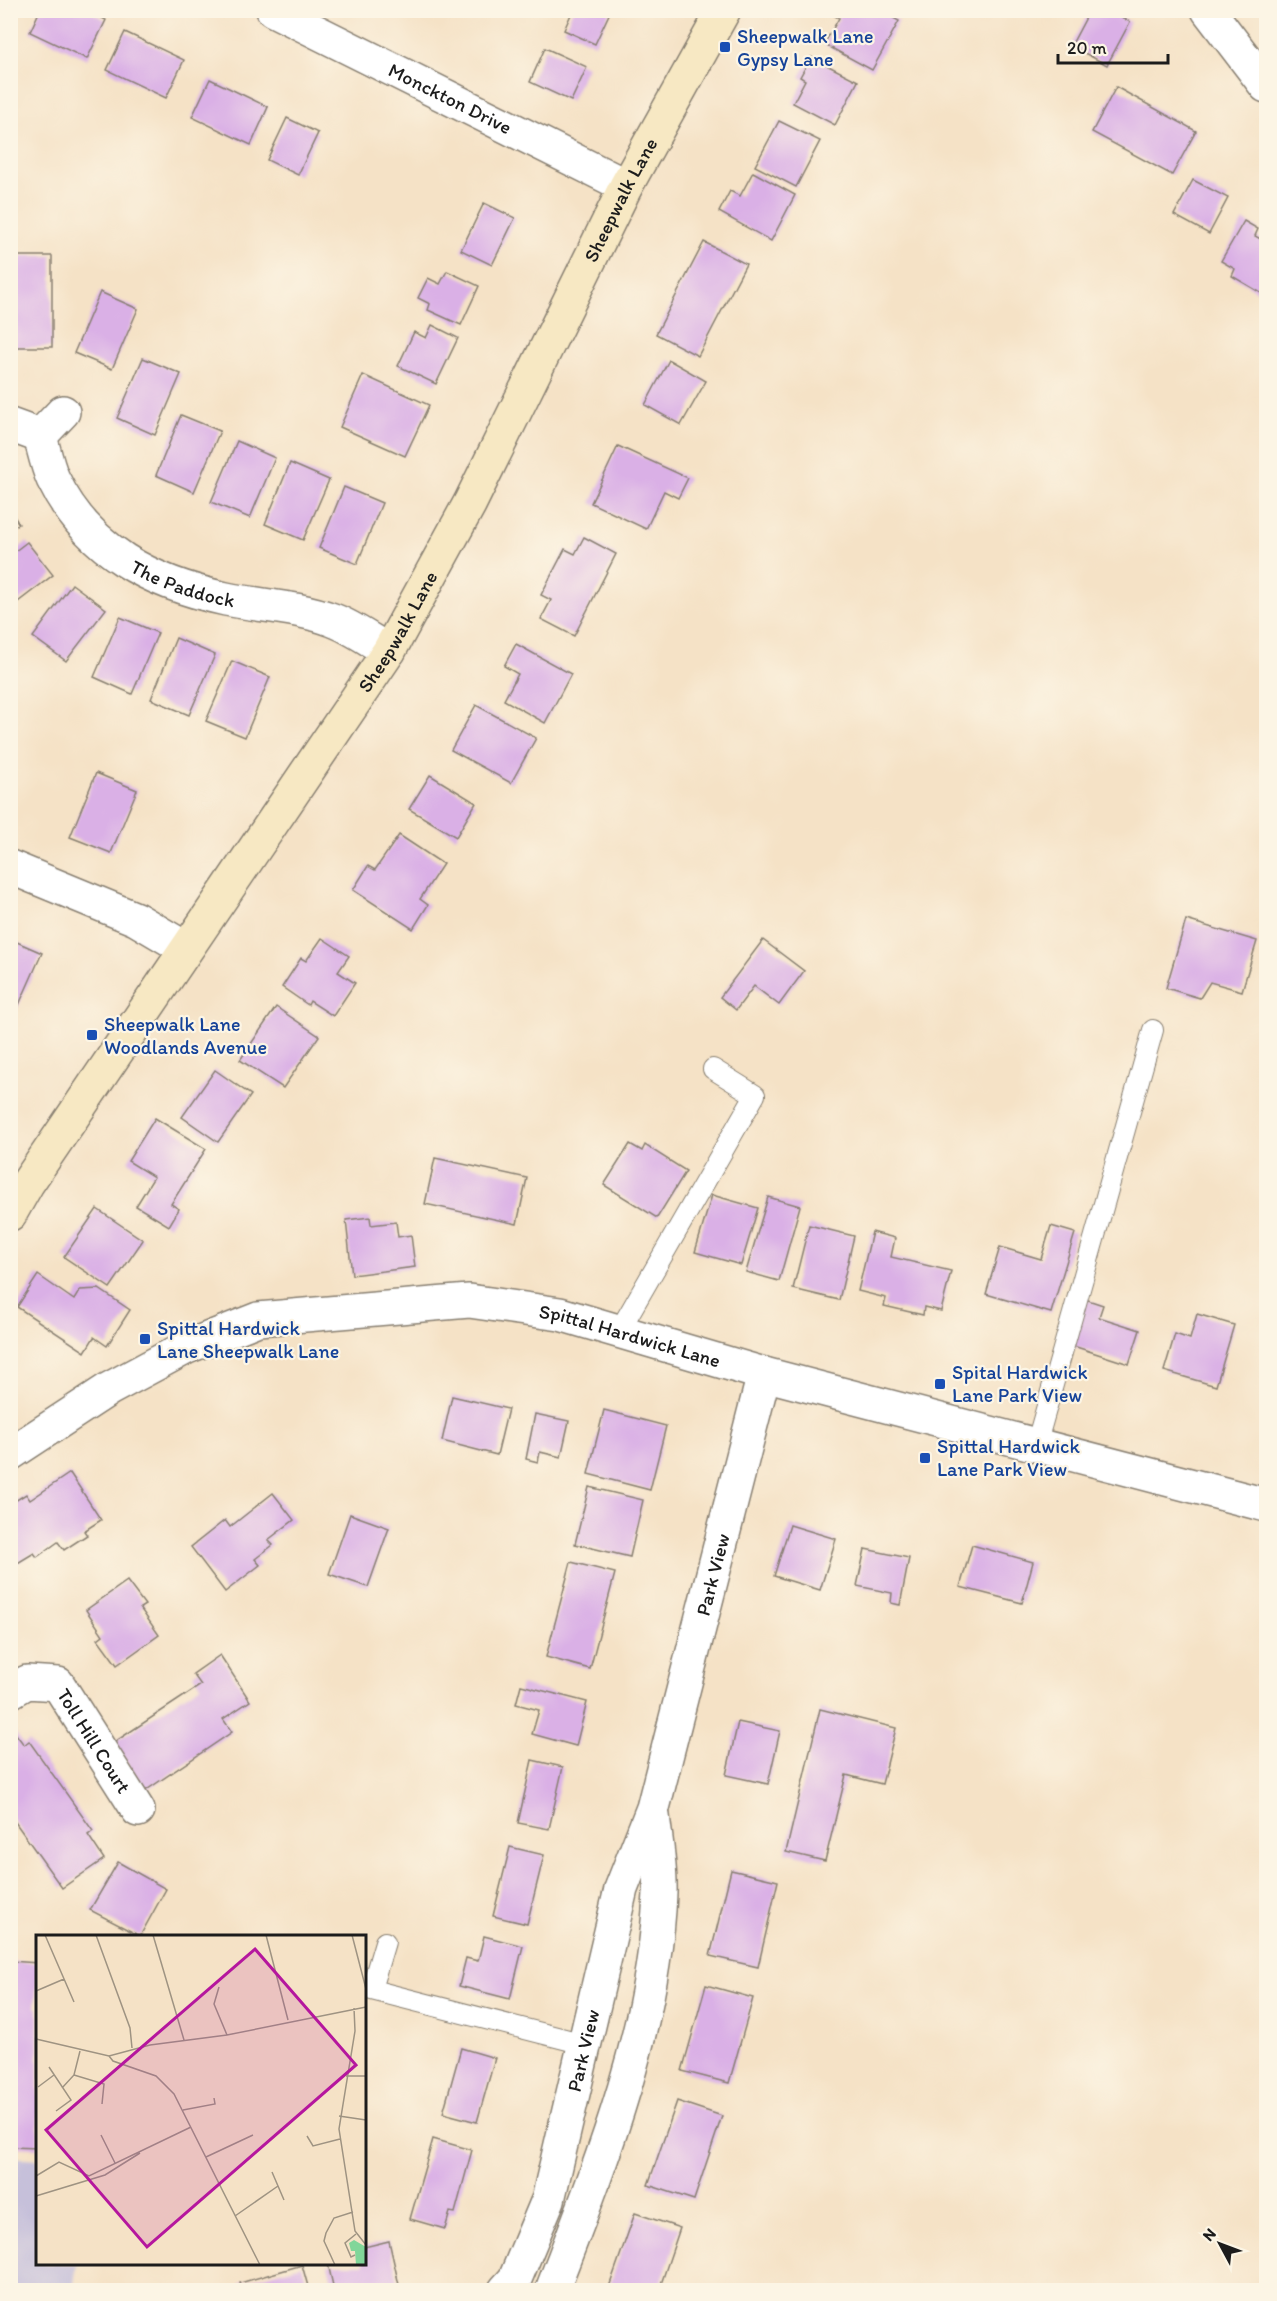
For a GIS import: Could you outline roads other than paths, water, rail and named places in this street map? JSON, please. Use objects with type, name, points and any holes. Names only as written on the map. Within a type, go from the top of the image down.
[{"type":"main road","name":"Sheepwalk Lane","points":[[10,1214],[27,1184],[185,948],[389,651],[470,503],[626,186],[724,10]]},
{"type":"street","name":"Monckton Drive","points":[[273,10],[626,186]]},
{"type":"street","points":[[1208,10],[1266,86]]},
{"type":"street","name":"The Paddock","points":[[63,412],[25,430],[87,532],[121,559],[162,581],[225,599],[310,613],[335,620],[389,651]]},
{"type":"street","points":[[10,867],[136,919],[185,948]]},
{"type":"street","name":"Spittal Hardwick Lane","points":[[10,1454],[110,1389],[187,1347],[258,1318],[469,1301],[561,1314],[618,1333],[764,1374],[1266,1505]]},
{"type":"street","name":"Park View","points":[[505,2290],[515,2279],[548,2200],[621,1889],[653,1809],[764,1374]]},
{"type":"street","name":"Toll Hill Court","points":[[10,1692],[27,1682],[58,1684],[138,1810]]},
{"type":"street","name":"Park View","points":[[552,2290],[597,2173],[647,2008],[660,1892],[653,1809]]},
{"type":"lane","points":[[1036,1446],[1153,1030]]},
{"type":"lane","points":[[618,1333],[755,1095],[713,1069]]},
{"type":"lane","points":[[386,1942],[368,1988],[584,2044]]},
{"type":"place","name":"Sheepwalk Lane Gypsy Lane","points":[[725,47]]},
{"type":"place","name":"Sheepwalk Lane Woodlands Avenue","points":[[92,1035]]},
{"type":"place","name":"Spittal Hardwick Lane Sheepwalk Lane","points":[[145,1339]]},
{"type":"place","name":"Spital Hardwick Lane Park View","points":[[940,1384]]},
{"type":"place","name":"Spittal Hardwick Lane Park View","points":[[925,1458]]}]
